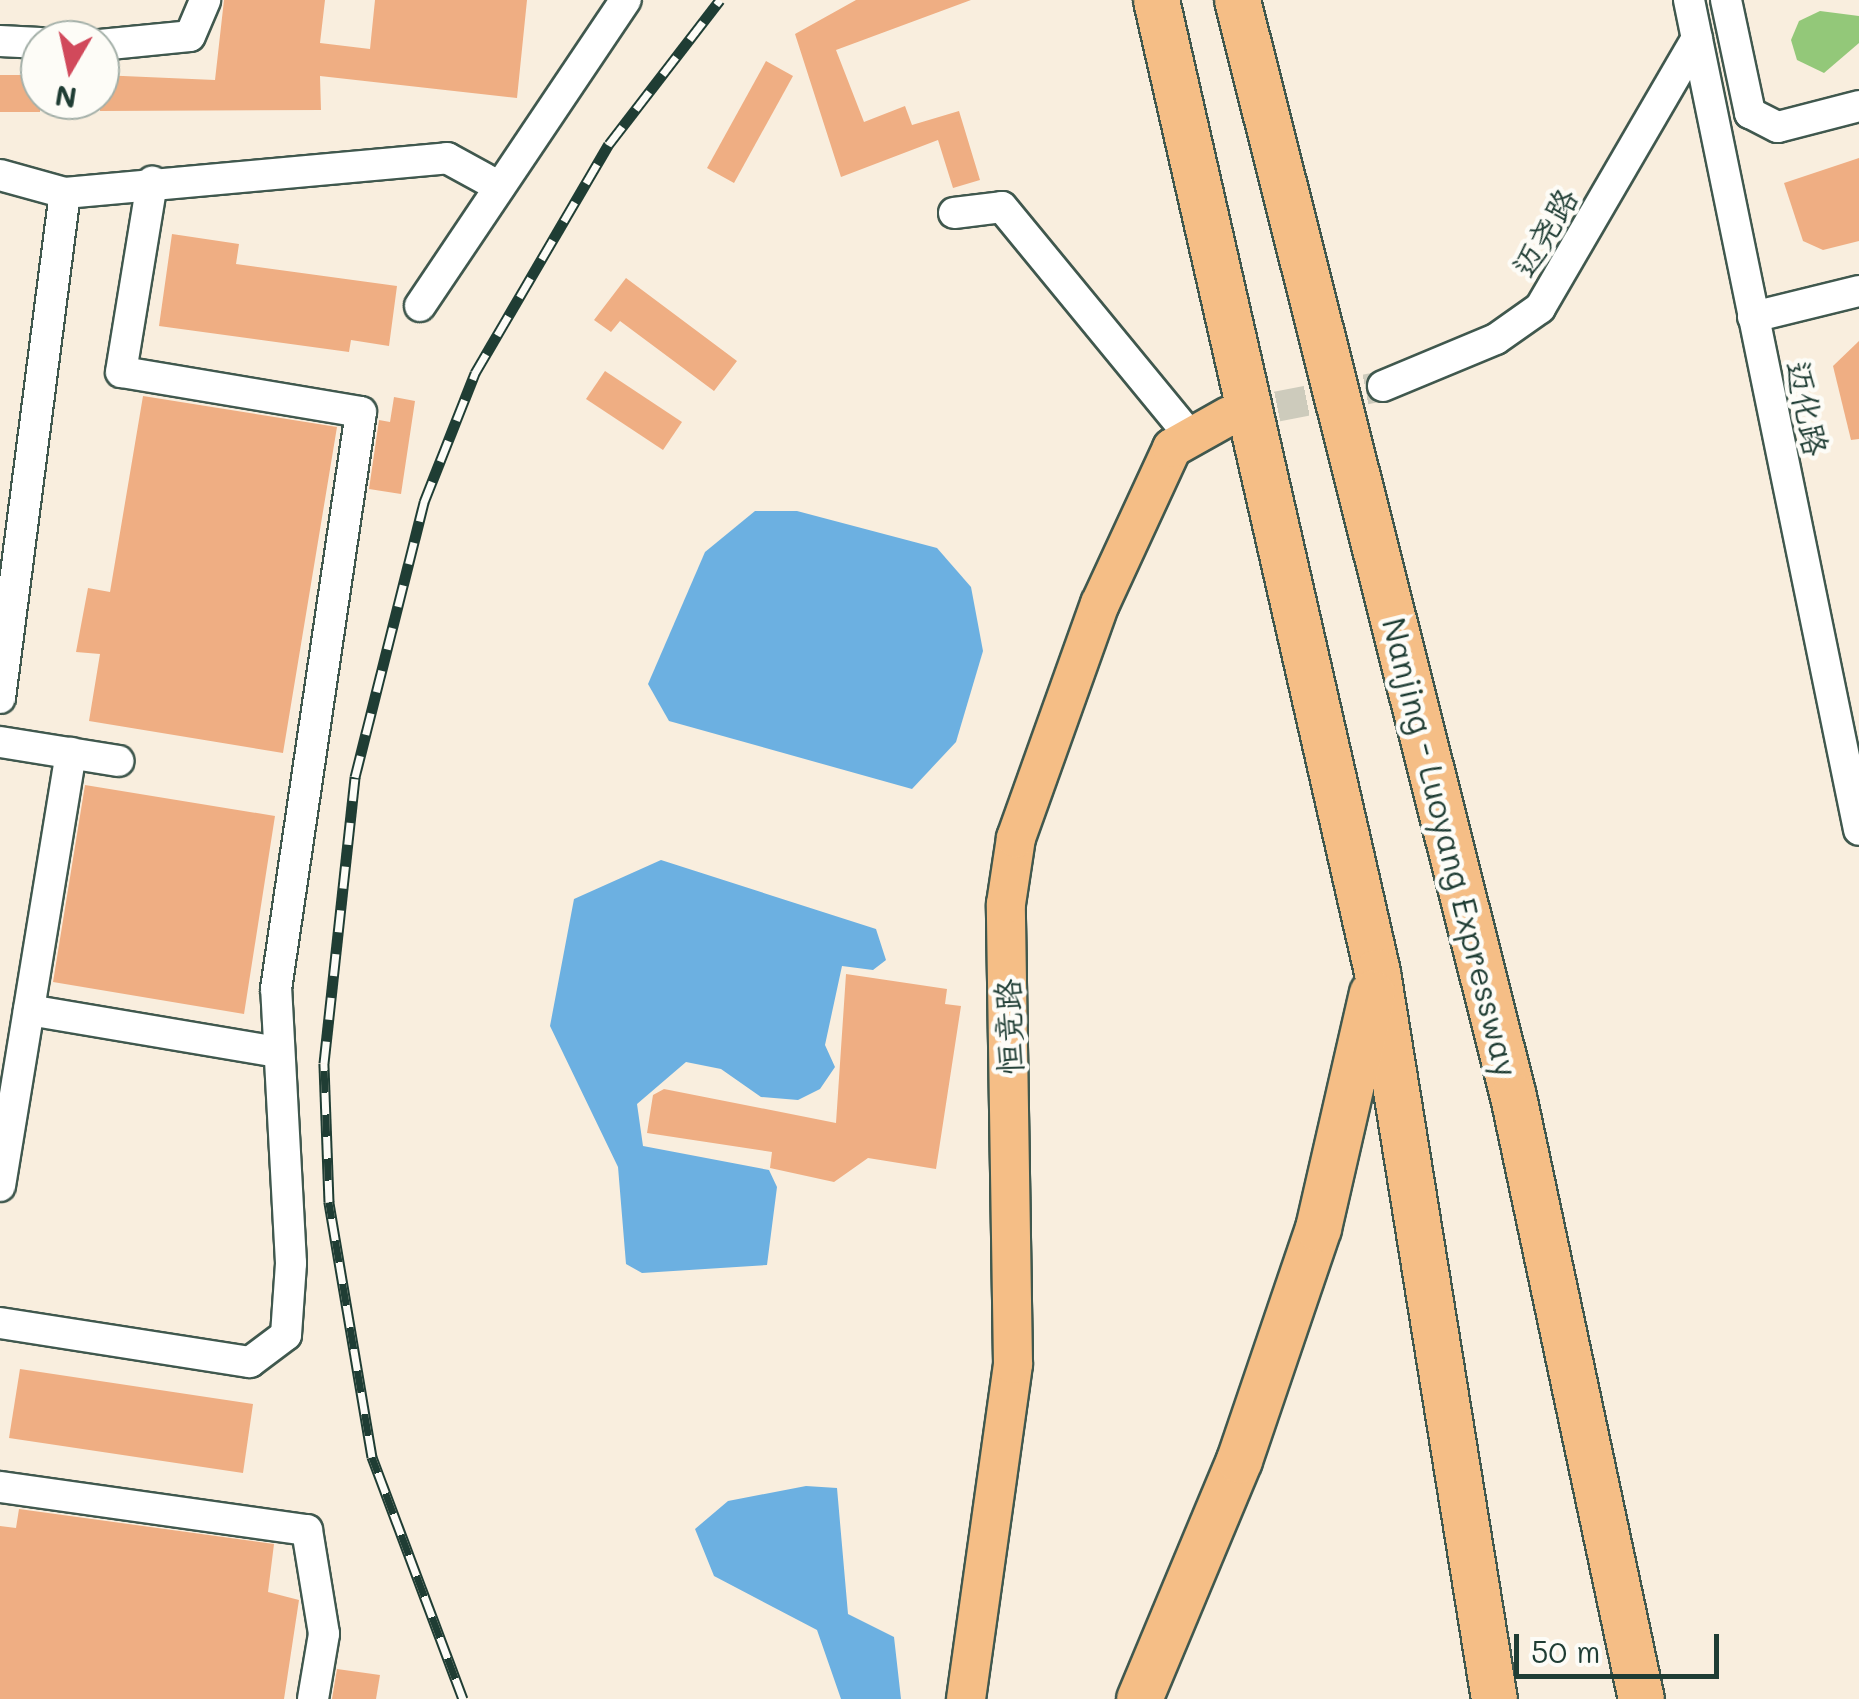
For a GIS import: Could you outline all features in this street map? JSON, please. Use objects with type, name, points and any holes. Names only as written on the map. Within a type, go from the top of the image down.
[{"type":"highway","name":"Nanjing - Luoyang Expressway","points":[[1238,2],[1513,1096],[1641,1699]]},
{"type":"highway","points":[[1157,5],[1377,972],[1494,1699]]},
{"type":"highway","points":[[1139,1699],[1239,1460],[1318,1228],[1377,972]]},
{"type":"main road","name":"恒竞路","points":[[966,1699],[1013,1364],[1006,904],[1016,838],[1100,604],[1172,448],[1229,416]]},
{"type":"street","points":[[120,43],[190,36],[205,0]]},
{"type":"street","points":[[420,306],[626,0]]},
{"type":"street","name":"迈化路","points":[[1689,0],[1859,830]]},
{"type":"street","points":[[1726,0],[1750,113],[1778,127],[1859,106]]},
{"type":"street","name":"迈尧路","points":[[1382,386],[1496,339],[1540,308],[1697,38]]},
{"type":"street","points":[[0,176],[65,193],[152,182],[448,158],[500,188]]},
{"type":"street","points":[[0,1323],[250,1362],[286,1335],[292,1263],[277,1052],[303,763],[361,412],[120,372],[152,182]]},
{"type":"street","points":[[0,698],[65,193]]},
{"type":"street","points":[[954,214],[1002,207],[1192,437]]},
{"type":"street","points":[[1753,318],[1859,291]]},
{"type":"street","points":[[0,742],[118,760]]},
{"type":"street","points":[[0,1186],[71,753]]},
{"type":"street","points":[[29,1010],[277,1052]]},
{"type":"street","points":[[0,1488],[306,1530],[324,1634],[314,1699]]},
{"type":"green space","points":[[1820,11],[1859,16],[1859,43],[1824,73],[1797,60],[1791,40],[1799,21]]},
{"type":"water","points":[[755,511],[797,511],[937,548],[971,587],[983,651],[956,742],[912,789],[669,721],[648,684],[705,552]]},
{"type":"water","points":[[661,860],[876,929],[886,960],[873,970],[842,966],[825,1045],[835,1067],[820,1089],[798,1100],[761,1097],[721,1069],[686,1062],[637,1104],[643,1146],[769,1170],[777,1187],[767,1265],[642,1273],[626,1264],[618,1167],[550,1026],[574,899]]},
{"type":"water","points":[[806,1486],[837,1488],[848,1614],[894,1637],[901,1699],[841,1699],[817,1630],[714,1576],[695,1529],[728,1501]]},
{"type":"building","points":[[224,0],[325,0],[320,43],[370,49],[375,0],[527,0],[517,98],[320,76],[321,110],[120,111],[120,76],[215,80]]},
{"type":"building","points":[[856,0],[971,0],[836,50],[864,122],[905,106],[912,125],[959,111],[980,180],[953,188],[938,140],[841,177],[795,34]]},
{"type":"building","points":[[766,61],[793,76],[734,183],[707,168]]},
{"type":"building","points":[[0,75],[20,75],[20,112],[0,112]]},
{"type":"building","points":[[1859,158],[1859,241],[1823,250],[1803,241],[1784,183]]},
{"type":"building","points":[[172,234],[239,244],[236,264],[397,286],[389,346],[351,340],[349,352],[159,326]]},
{"type":"building","points":[[626,278],[737,361],[714,391],[620,321],[611,332],[594,320]]},
{"type":"building","points":[[1859,341],[1859,439],[1851,440],[1833,366]]},
{"type":"building","points":[[605,371],[682,422],[663,450],[586,399]]},
{"type":"building","points":[[143,396],[337,427],[283,753],[89,721],[100,654],[76,652],[88,588],[110,592]]},
{"type":"building","points":[[394,397],[415,401],[401,494],[369,489],[379,420],[390,422]]},
{"type":"building","points":[[85,785],[275,816],[244,1014],[53,982]]},
{"type":"building","points":[[846,974],[947,989],[945,1004],[961,1006],[936,1169],[868,1158],[834,1182],[770,1168],[772,1152],[647,1133],[653,1095],[664,1089],[836,1123]]},
{"type":"building","points":[[20,1369],[253,1404],[243,1473],[9,1438]]},
{"type":"building","points":[[19,1509],[274,1544],[268,1592],[299,1600],[284,1699],[0,1699],[0,1526],[16,1528]]},
{"type":"building","points":[[337,1669],[380,1675],[376,1699],[332,1699]]},
{"type":"tunnel","points":[[1233,415],[1383,386]]},
{"type":"railway","points":[[463,1699],[372,1457],[329,1202],[324,1063],[355,777],[424,502],[475,373],[609,144],[720,0]]}]
